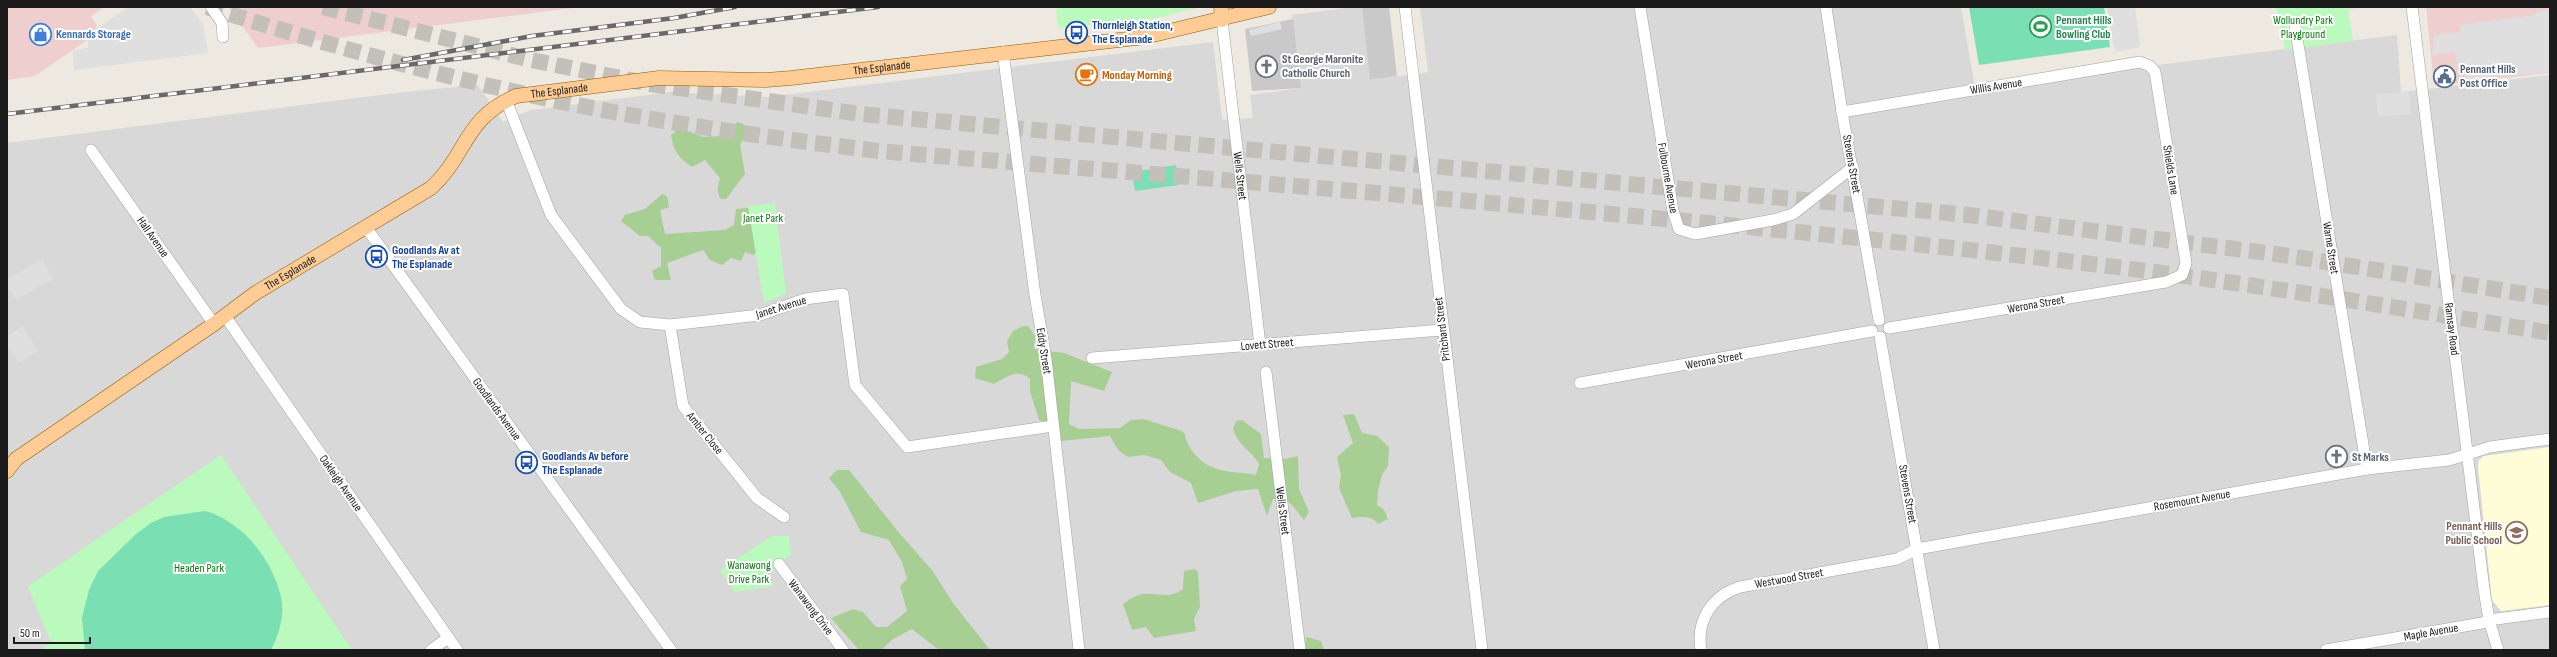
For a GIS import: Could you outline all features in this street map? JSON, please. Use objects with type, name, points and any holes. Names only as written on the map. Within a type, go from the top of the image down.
[{"type":"main road","name":"The Esplanade","points":[[7,471],[12,460],[219,320],[254,294],[431,188],[447,171],[473,128],[488,112],[506,100],[527,93],[640,80],[694,78],[766,80],[1145,37],[1222,13],[1269,7]]},
{"type":"street","points":[[211,7],[222,23],[223,37]]},
{"type":"street","name":"Pritchard Street","points":[[1405,7],[1442,330],[1482,650]]},
{"type":"street","name":"Fulbourne Avenue","points":[[1640,7],[1673,211],[1679,229],[1695,234],[1773,220],[1793,214],[1853,167]]},
{"type":"street","name":"Stevens Street","points":[[1826,7],[1842,112],[1879,320]]},
{"type":"street","name":"Ramsay Road","points":[[2412,7],[2467,455],[2489,620],[2498,650]]},
{"type":"street","name":"Wells Street","points":[[1222,13],[1260,345]]},
{"type":"street","name":"Warne Street","points":[[2296,26],[2367,469]]},
{"type":"street","name":"Eddy Street","points":[[1003,52],[1035,295],[1046,359],[1079,650]]},
{"type":"street","name":"Willis Avenue","points":[[1842,112],[2140,62],[2150,66]]},
{"type":"street","name":"Shields Lane","points":[[2150,66],[2155,72],[2186,263],[2182,275]]},
{"type":"street","name":"Janet Avenue","points":[[506,100],[546,206],[556,223],[621,309],[640,322],[670,325],[760,315],[805,298],[843,294],[855,385],[907,447],[1053,426]]},
{"type":"street","name":"Hall Avenue","points":[[91,150],[219,320]]},
{"type":"street","name":"Goodlands Avenue","points":[[366,226],[671,650]]},
{"type":"street","name":"Werona Street","points":[[1889,328],[2166,282],[2182,275]]},
{"type":"street","name":"Oakleigh Avenue","points":[[219,320],[457,650]]},
{"type":"street","points":[[1879,320],[1885,321],[1889,328],[1888,334],[1876,334],[1874,322],[1879,320]]},
{"type":"street","name":"Amber Close","points":[[670,325],[682,406],[756,498],[784,518]]},
{"type":"street","name":"Lovett Street","points":[[1092,358],[1442,330]]},
{"type":"street","name":"Stevens Street","points":[[1876,334],[1917,549],[1934,650]]},
{"type":"street","name":"Werona Street","points":[[1580,382],[1876,334]]},
{"type":"street","name":"Wells Street","points":[[1266,372],[1300,650]]},
{"type":"street","name":"Rosemount Avenue","points":[[1917,549],[2367,469],[2449,460],[2490,447],[2550,439]]},
{"type":"street","name":"Westwood Street","points":[[1697,649],[1700,630],[1705,616],[1717,598],[1729,590],[1897,559],[1917,549]]},
{"type":"street","name":"Wanawong Drive","points":[[779,564],[844,650]]},
{"type":"street","name":"Maple Avenue","points":[[2326,650],[2482,623],[2489,620],[2550,612]]},
{"type":"street","points":[[431,650],[448,638]]},
{"type":"shaded area","name":"Kennards Storage","points":[[7,7],[104,7],[91,16],[97,26],[87,40],[35,76],[7,80]]},
{"type":"shaded area","points":[[128,7],[190,7],[203,24],[208,53],[74,70],[73,50],[88,48],[88,40],[93,31]]},
{"type":"shaded area","points":[[229,7],[581,7],[258,48]]},
{"type":"shaded area","points":[[1362,7],[1371,80],[1428,72],[1420,7],[1961,7],[1975,88],[2397,35],[2401,92],[2550,75],[2550,650],[7,650],[7,143],[404,92],[478,85],[503,122],[531,110],[671,92],[767,97],[1213,42],[1222,120],[1253,118],[1250,95],[1301,88],[1292,15]]},
{"type":"shaded area","points":[[1362,7],[1389,7],[1397,76],[1370,80]]},
{"type":"shaded area","points":[[2107,7],[2135,7],[2140,45],[2138,48],[2115,52]]},
{"type":"shaded area","points":[[2426,7],[2550,7],[2550,73],[2434,85]]},
{"type":"shaded area","points":[[2550,10],[2550,72],[2467,79],[2465,68],[2457,67],[2455,52],[2432,55],[2434,35],[2461,32],[2460,25],[2535,15],[2536,12]]},
{"type":"shaded area","points":[[1293,19],[1301,88],[1252,91],[1245,29]]},
{"type":"shaded area","points":[[1280,22],[1282,29],[1251,36],[1249,30]]},
{"type":"shaded area","points":[[2409,92],[2411,114],[2378,117],[2376,94]]},
{"type":"shaded area","points":[[42,259],[53,279],[16,300],[7,285],[7,279]]},
{"type":"shaded area","points":[[22,326],[38,351],[19,363],[7,345],[7,336]]},
{"type":"shaded area","name":"Pennant Hills Public School","points":[[2550,447],[2550,605],[2501,611],[2492,600],[2478,467],[2479,460],[2484,456]]},
{"type":"green space","points":[[1066,7],[1200,7],[1157,18],[1058,28],[1056,9]]},
{"type":"green space","name":"Pennant Hills Bowling Club","points":[[1969,7],[2104,7],[2110,47],[1979,65]]},
{"type":"green space","name":"Wollundry Park Playground","points":[[2276,7],[2365,7],[2348,9],[2353,41],[2285,50]]},
{"type":"green space","points":[[738,122],[743,124],[747,129],[740,145],[745,174],[726,199],[721,199],[718,192],[720,178],[705,160],[692,167],[677,154],[671,135],[680,128],[703,137],[723,136],[729,128]]},
{"type":"green space","points":[[1176,165],[1179,185],[1135,191],[1132,172]]},
{"type":"green space","points":[[662,194],[667,196],[669,207],[660,210],[665,234],[725,230],[734,225],[736,209],[769,206],[761,248],[753,255],[745,252],[741,261],[731,258],[722,265],[710,260],[703,250],[667,263],[671,280],[655,280],[652,271],[661,266],[661,248],[648,236],[640,236],[621,221],[625,215],[645,209]]},
{"type":"green space","name":"Janet Park","points":[[775,203],[786,294],[764,303],[748,206]]},
{"type":"green space","points":[[1023,326],[1028,326],[1035,336],[1034,349],[1064,353],[1112,372],[1104,391],[1071,381],[1069,424],[1079,429],[1120,428],[1131,420],[1143,419],[1182,431],[1185,434],[1188,444],[1194,454],[1207,465],[1217,469],[1256,475],[1259,464],[1238,440],[1233,429],[1236,421],[1242,420],[1261,434],[1264,458],[1285,459],[1298,456],[1299,489],[1309,512],[1304,520],[1291,504],[1278,498],[1273,499],[1267,516],[1258,489],[1236,491],[1198,503],[1191,483],[1170,472],[1161,460],[1144,455],[1128,457],[1118,450],[1110,436],[1061,441],[1060,428],[1039,420],[1030,391],[1030,379],[1021,374],[1016,374],[1008,376],[994,384],[975,378],[976,367],[1002,359],[1009,352],[1007,341],[1013,331]]},
{"type":"green space","points":[[1354,414],[1362,433],[1377,436],[1389,447],[1388,466],[1382,475],[1378,490],[1377,505],[1384,510],[1388,519],[1378,524],[1370,518],[1352,518],[1339,488],[1341,475],[1337,457],[1353,443],[1343,415]]},
{"type":"green space","name":"Headen Park","points":[[221,455],[352,650],[41,650],[51,643],[28,586]]},
{"type":"green space","points":[[837,470],[849,470],[900,534],[932,570],[953,603],[990,650],[939,650],[912,629],[893,639],[881,650],[859,650],[831,618],[853,609],[863,612],[876,627],[887,627],[907,611],[900,586],[907,579],[902,562],[889,540],[861,532],[840,492],[829,478]]},
{"type":"green space","points":[[205,511],[219,516],[231,523],[243,533],[254,544],[271,569],[281,597],[282,617],[279,631],[271,650],[85,650],[82,618],[89,590],[98,571],[136,534],[151,523],[164,517]]},
{"type":"green space","name":"Wanawong Drive Park","points":[[772,536],[789,536],[791,555],[768,570],[768,577],[774,586],[735,592],[720,570]]},
{"type":"green space","points":[[1195,569],[1198,572],[1200,607],[1194,619],[1196,631],[1154,638],[1146,627],[1132,630],[1123,604],[1140,595],[1168,595],[1178,592],[1183,589],[1184,571]]},
{"type":"green space","points":[[1306,637],[1321,641],[1324,650],[1305,650]]},
{"type":"tunnel","points":[[207,7],[370,55],[493,87],[663,121],[792,140],[879,151],[1584,211],[2006,254],[2142,270],[2278,289],[2550,333]]},
{"type":"tunnel","points":[[323,7],[531,60],[650,84],[860,114],[1969,215],[2283,255],[2550,298]]},
{"type":"railway","points":[[403,60],[532,36],[674,18],[735,7]]},
{"type":"railway","points":[[7,114],[878,7]]},
{"type":"place","name":"Pennant Hills Bowling Club","points":[[2040,27]]},
{"type":"place","name":"Thornleigh Station, The Esplanade","points":[[1077,32]]},
{"type":"place","name":"Kennards Storage","points":[[41,34]]},
{"type":"place","name":"St George Maronite Catholic Church","points":[[1267,66]]},
{"type":"place","name":"Monday Morning","points":[[1086,75]]},
{"type":"place","name":"Pennant Hills Post Office","points":[[2444,76]]},
{"type":"place","name":"Goodlands Av at The Esplanade","points":[[377,257]]},
{"type":"place","name":"St Marks","points":[[2336,457]]},
{"type":"place","name":"Goodlands Av before The Esplanade","points":[[527,463]]},
{"type":"place","name":"Pennant Hills Public School","points":[[2517,533]]}]
